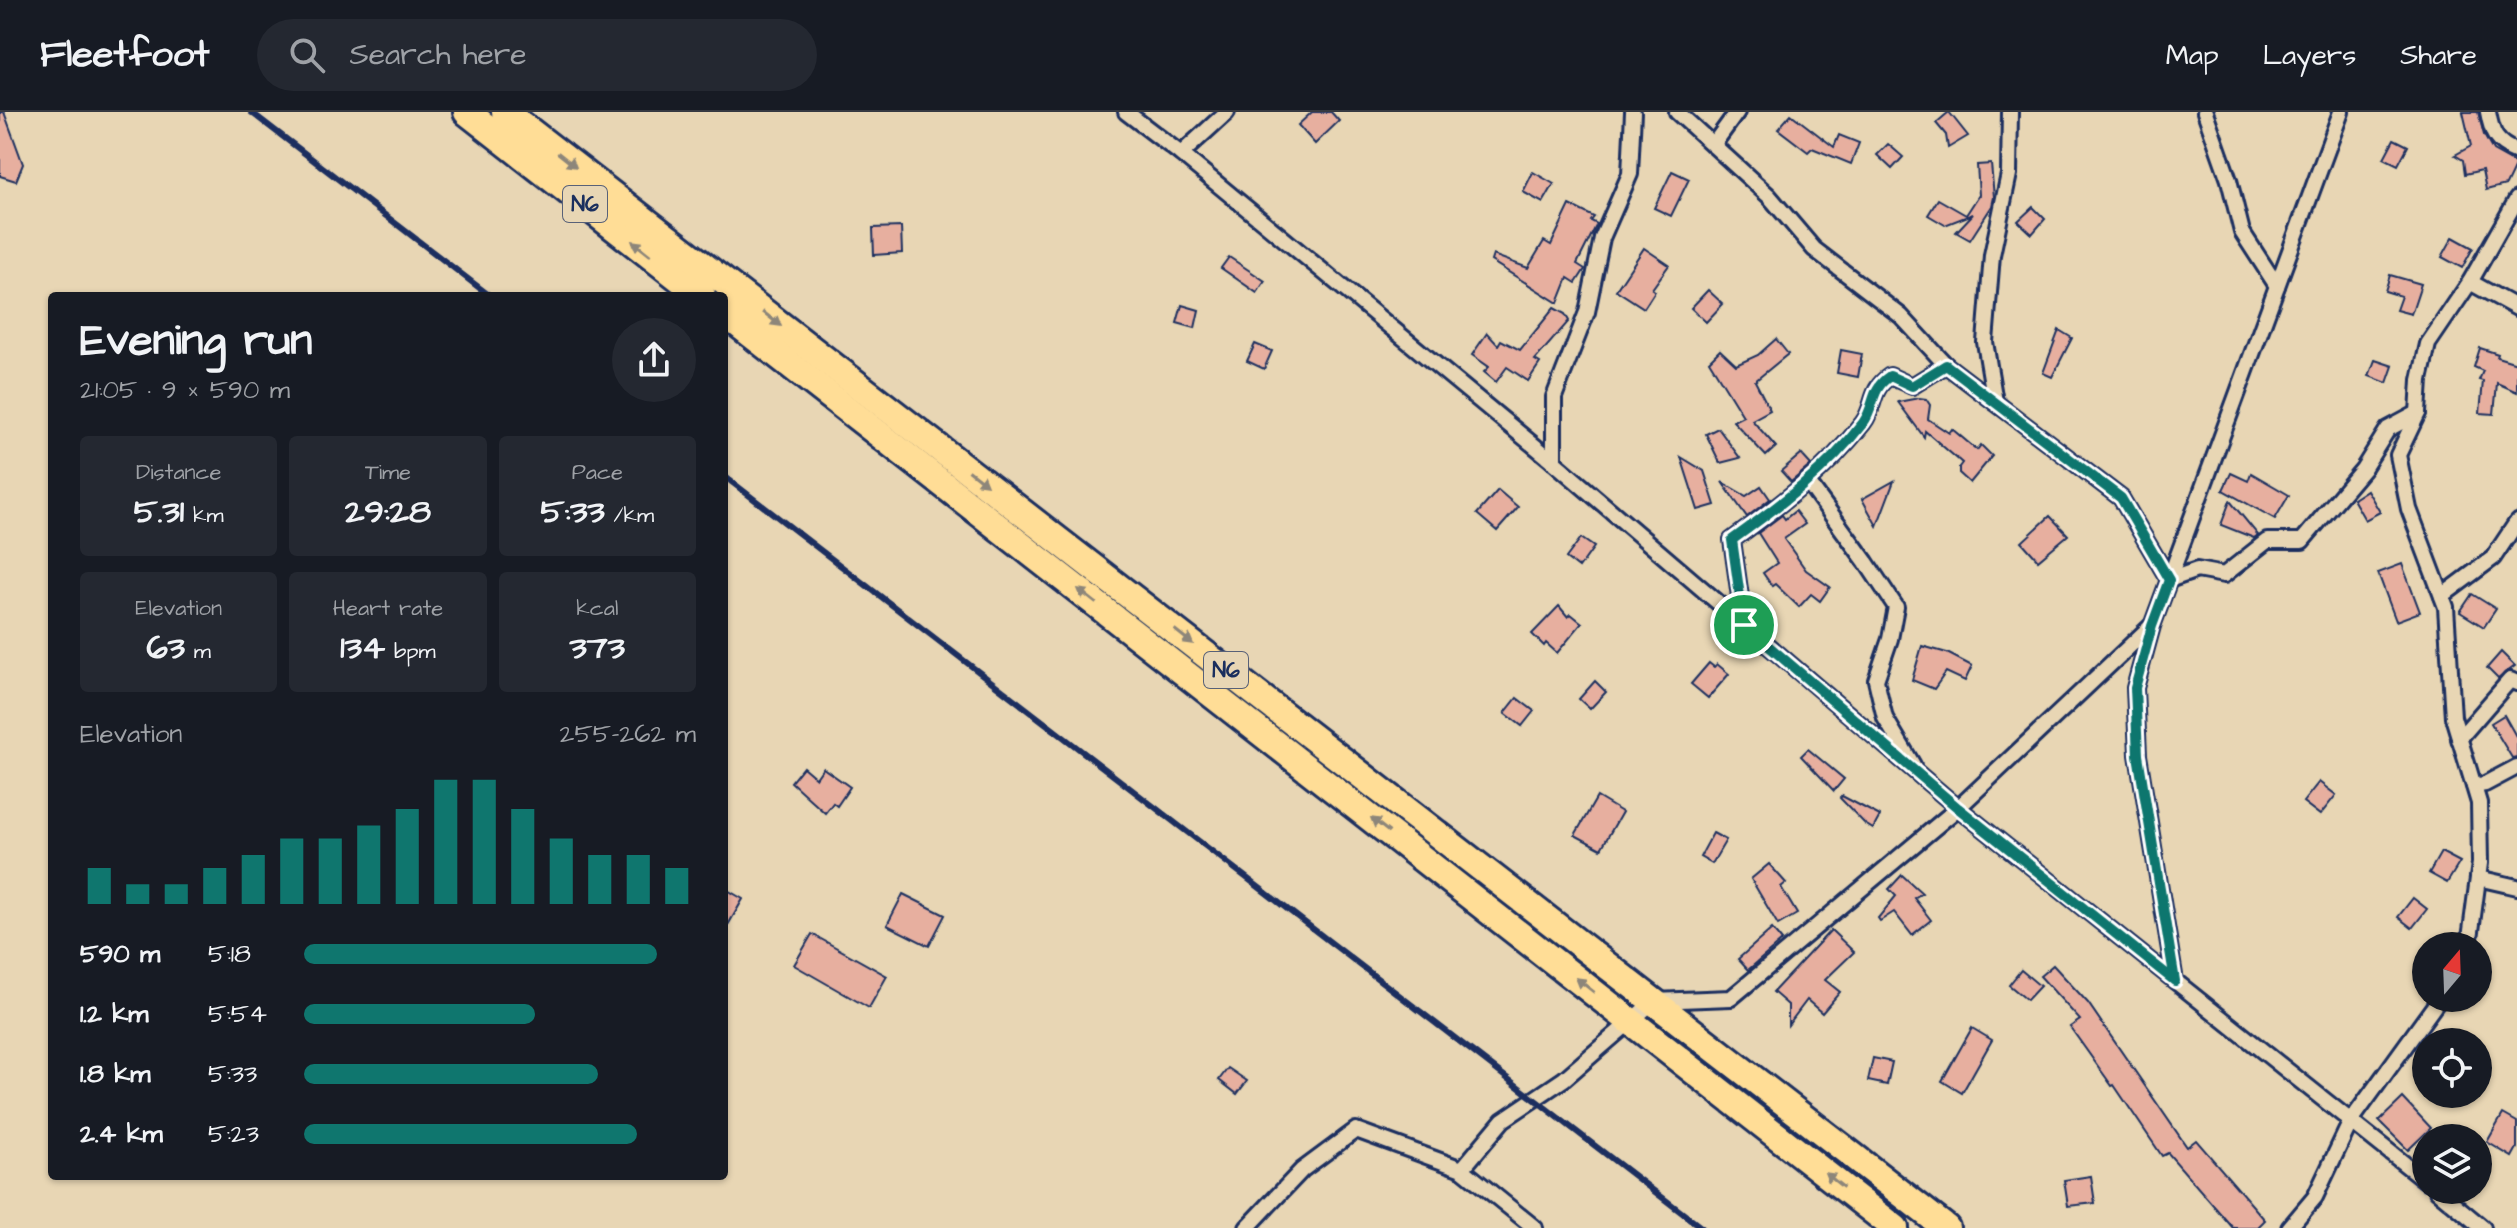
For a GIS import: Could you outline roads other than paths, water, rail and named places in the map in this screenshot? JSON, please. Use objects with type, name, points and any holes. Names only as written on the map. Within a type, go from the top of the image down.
[{"type":"highway","name":"N6","points":[[467,112],[697,292]]},
{"type":"highway","name":"N6","points":[[505,112],[1946,1228]]},
{"type":"highway","name":"N6","points":[[728,316],[1895,1228]]},
{"type":"street","points":[[1126,112],[1554,462],[1958,808],[2412,1170]]},
{"type":"street","points":[[1181,154],[1227,112]]},
{"type":"street","points":[[1554,462],[1554,397],[1587,312],[1602,238],[1630,174],[1633,112]]},
{"type":"street","points":[[1677,112],[1769,196],[1814,249],[1901,316],[1946,365],[2121,498],[2169,580]]},
{"type":"street","points":[[1713,145],[1737,112]]},
{"type":"street","points":[[1995,402],[1985,342],[1992,255],[2009,174],[2010,112]]},
{"type":"street","points":[[2205,112],[2229,180],[2242,232],[2277,286]]},
{"type":"street","points":[[2175,981],[2138,755],[2135,688],[2152,626],[2341,112]]},
{"type":"street","points":[[2488,112],[2492,131],[2503,146],[2517,152]]},
{"type":"street","points":[[2471,932],[2478,878],[2479,803],[2453,717],[2446,607],[2409,509],[2398,455],[2418,413],[2420,380],[2428,344],[2470,282],[2517,199]]},
{"type":"street","points":[[2470,282],[2517,308]]},
{"type":"street","points":[[1744,625],[1732,540],[1792,496],[1865,421],[1879,384],[1890,376],[1912,386],[1946,365]]},
{"type":"street","points":[[2169,580],[2197,570],[2224,575],[2267,541],[2302,541],[2363,469],[2388,429],[2418,413]]},
{"type":"street","points":[[1807,481],[1896,607],[1890,639],[1876,680],[1885,718],[1918,775]]},
{"type":"street","points":[[2442,596],[2493,558],[2517,522]]},
{"type":"street","points":[[1462,1169],[1503,1120],[1564,1079],[1654,1001],[1731,998],[1958,808],[2152,626]]},
{"type":"street","points":[[2459,739],[2510,680],[2517,683]]},
{"type":"street","points":[[2474,786],[2485,784],[2517,767]]},
{"type":"street","points":[[2478,878],[2517,887]]},
{"type":"street","points":[[2289,1228],[2315,1197],[2351,1121],[2430,1012]]},
{"type":"street","points":[[1247,1228],[1302,1170],[1356,1130],[1462,1169],[1535,1228]]},
{"type":"street","points":[[2454,1204],[2483,1228]]},
{"type":"railway","points":[[251,112],[485,292]]},
{"type":"railway","points":[[728,479],[1702,1228]]}]
